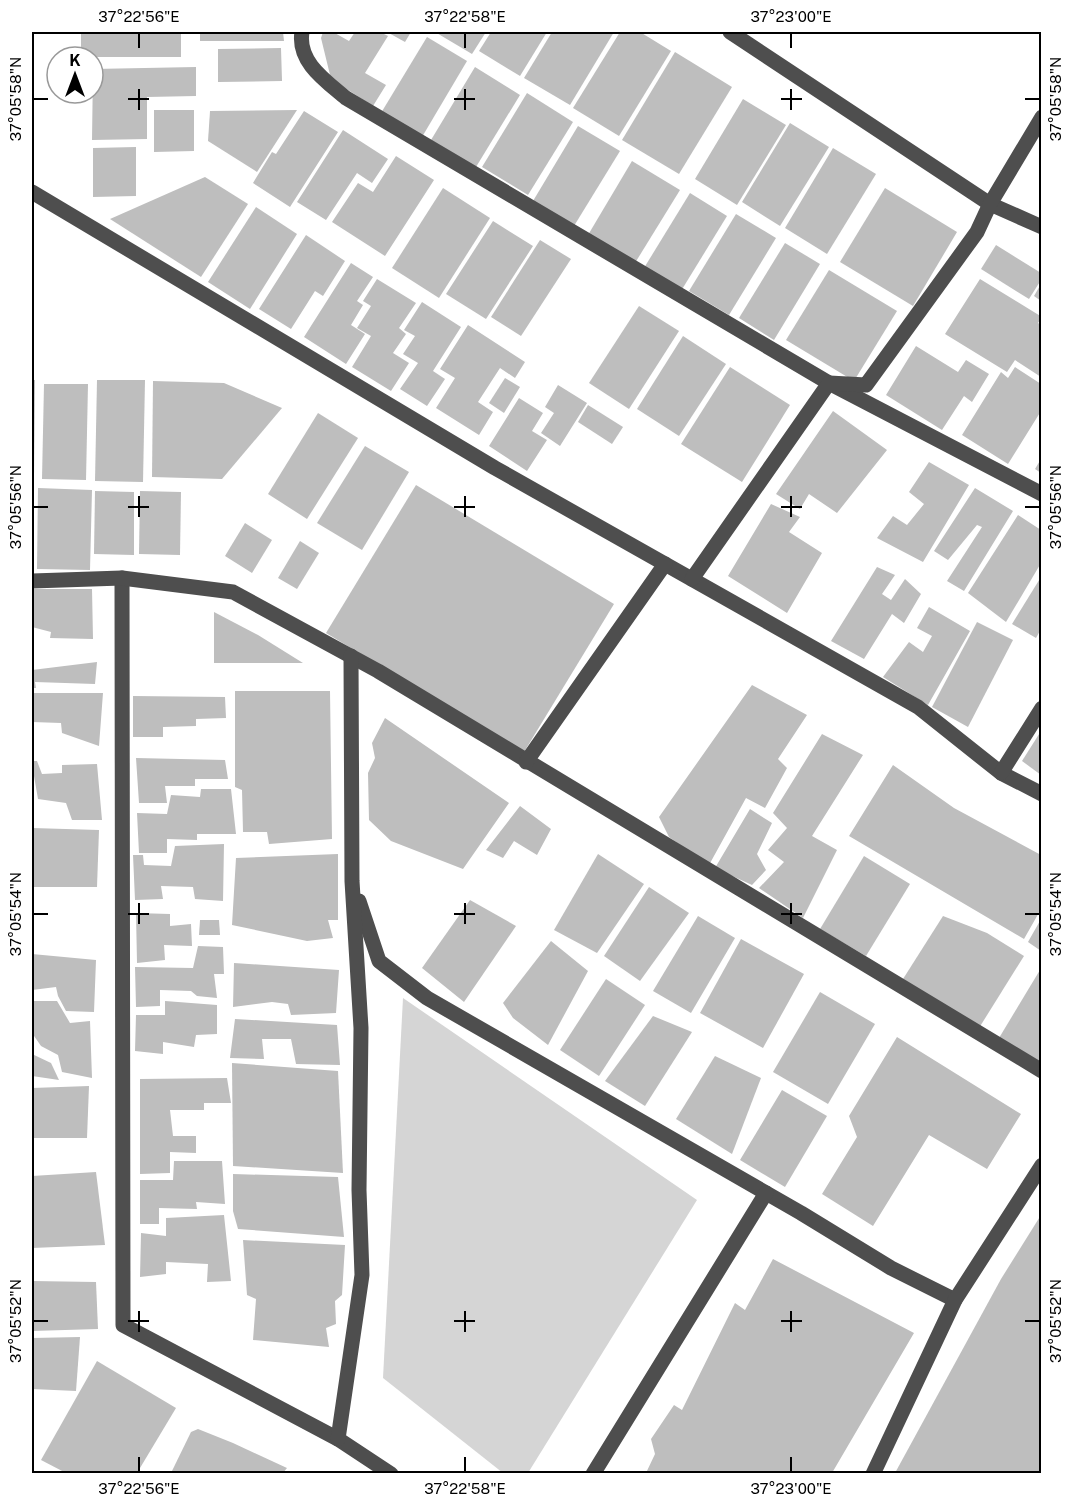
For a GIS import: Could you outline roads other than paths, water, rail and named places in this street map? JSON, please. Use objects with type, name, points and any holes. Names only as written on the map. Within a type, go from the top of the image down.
[{"type":"street","points":[[302,32],[301,41],[312,70],[346,98],[829,383],[1041,494]]},
{"type":"street","points":[[730,32],[990,204],[1041,227]]},
{"type":"street","points":[[829,383],[866,385],[977,232],[990,204],[1041,117]]},
{"type":"street","points":[[32,192],[495,468],[918,707],[1001,773],[1041,794]]},
{"type":"street","points":[[692,579],[829,383]]},
{"type":"street","points":[[526,762],[665,564]]},
{"type":"street","points":[[32,581],[122,578],[232,592],[351,656],[1041,1071]]},
{"type":"street","points":[[122,578],[123,1325],[338,1439],[391,1473]]},
{"type":"street","points":[[338,1439],[362,1275],[359,1190],[361,1028],[352,881],[351,656]]},
{"type":"street","points":[[1001,773],[1041,708]]},
{"type":"street","points":[[352,881],[379,961],[427,998],[766,1193],[891,1268],[955,1300]]},
{"type":"street","points":[[873,1473],[955,1300],[1041,1165]]},
{"type":"street","points":[[593,1473],[766,1193]]}]
